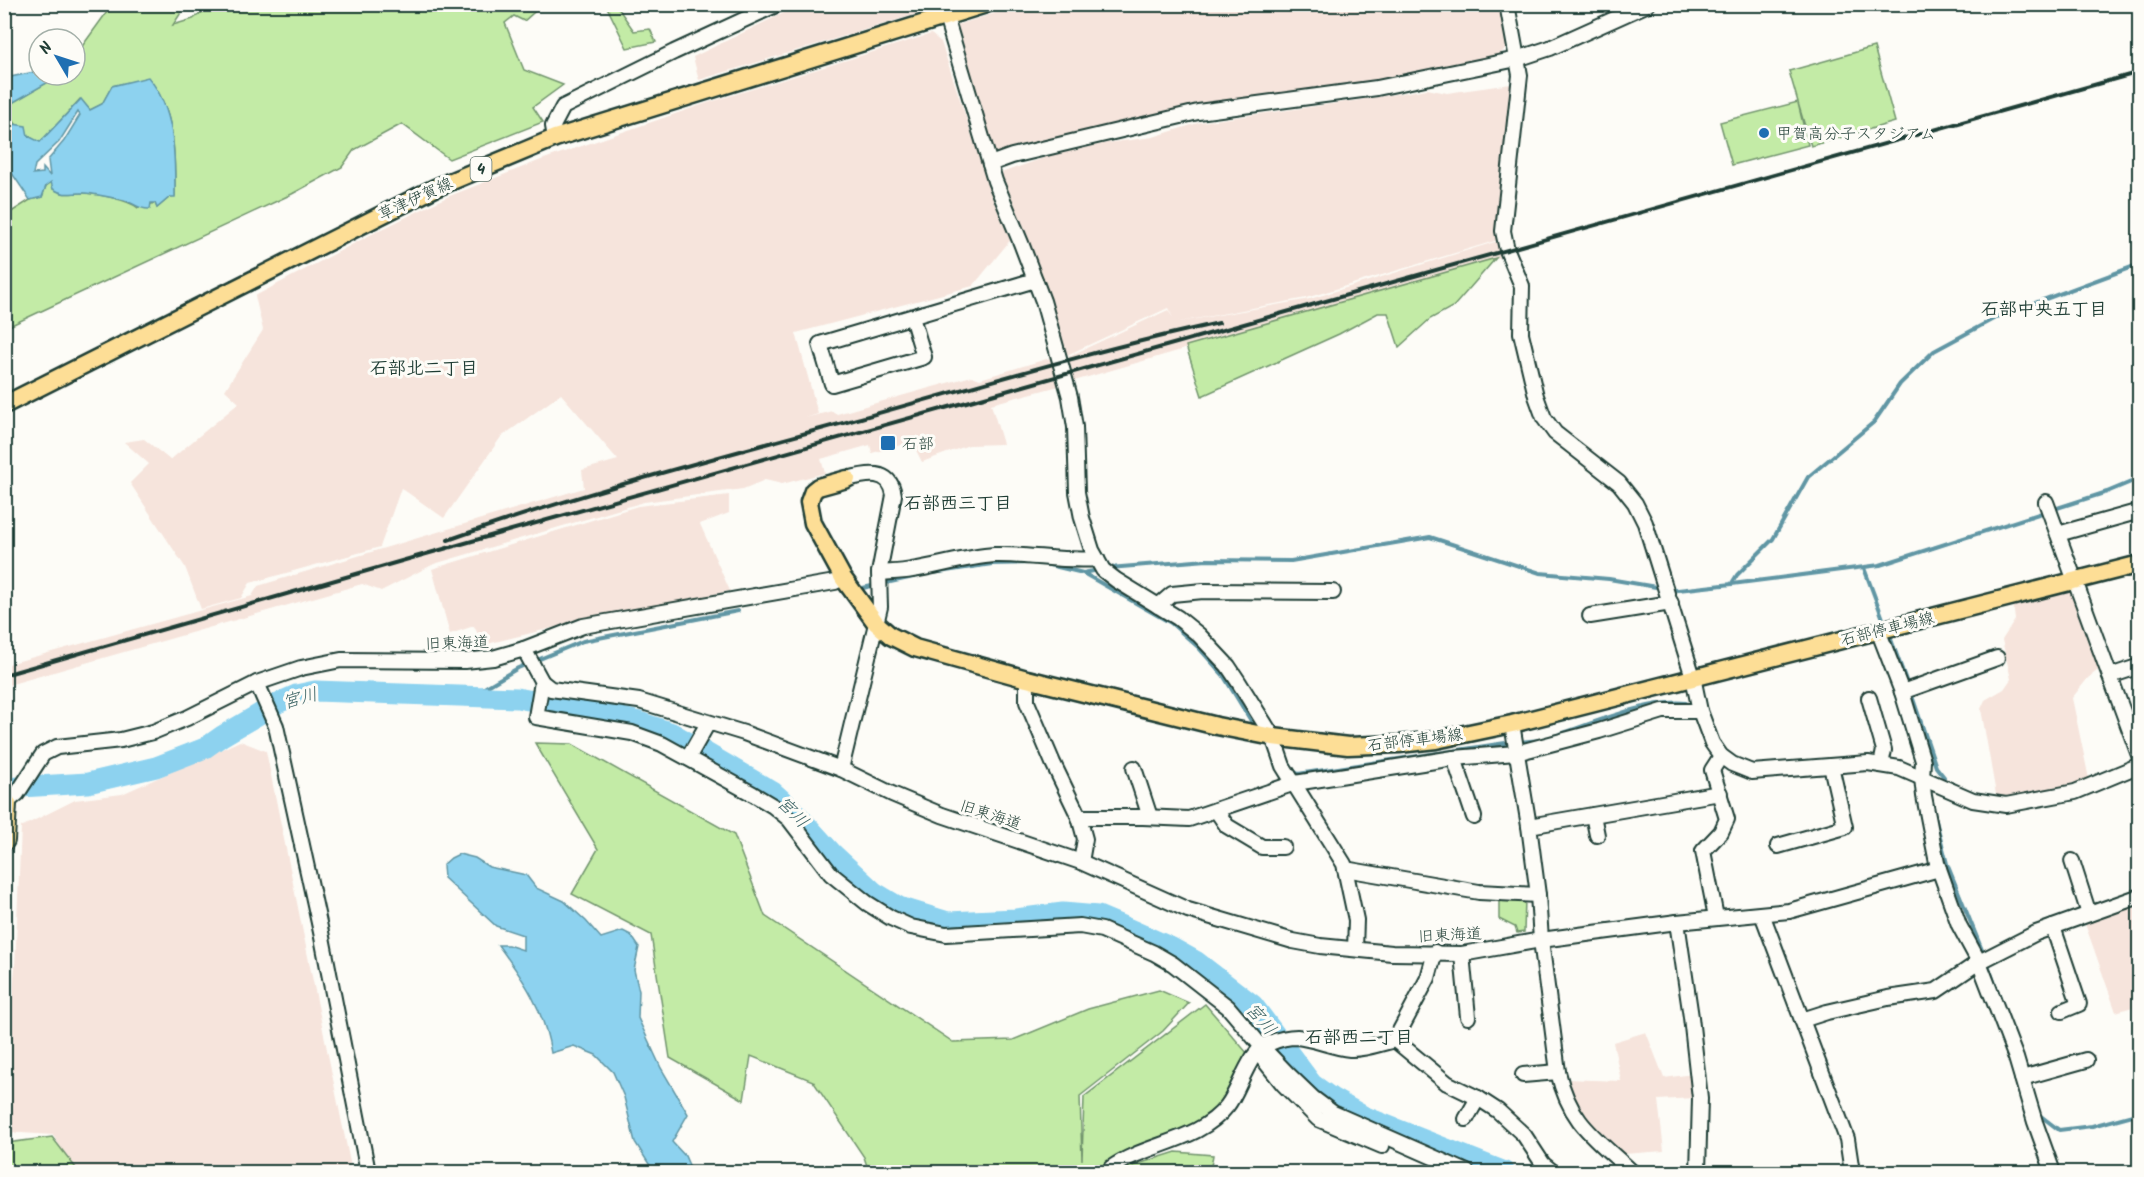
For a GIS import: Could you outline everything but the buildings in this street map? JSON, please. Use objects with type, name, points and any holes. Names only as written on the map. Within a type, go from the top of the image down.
[{"type":"highway","points":[[4,840],[9,801]]},
{"type":"main road","name":"草津伊賀線","points":[[4,405],[435,188],[555,138],[986,4]]},
{"type":"main road","name":"石部停車場線","points":[[847,479],[818,487],[813,491],[809,502],[813,523],[849,587],[876,623],[891,636],[915,648],[1027,679],[1217,726],[1273,737],[1348,746],[1436,740],[1512,724],[2139,564]]},
{"type":"street","points":[[555,138],[553,126],[563,106],[778,4]]},
{"type":"street","points":[[1507,4],[1520,75],[1503,231],[1507,250],[1522,286],[1521,333],[1536,396],[1544,418],[1555,433],[1619,483],[1635,503],[1646,523],[1693,677],[1700,711],[1712,743],[1721,756],[1732,764],[1752,772],[1868,763],[1899,768],[1973,800],[2006,805],[2075,792],[2139,765]]},
{"type":"street","points":[[990,164],[1046,148],[1198,112],[1377,88],[1517,59],[1550,48],[1648,4]]},
{"type":"street","points":[[946,17],[995,182],[1035,280],[1073,410],[1077,492],[1082,518],[1096,559],[1103,570],[1116,580],[1199,635],[1228,666],[1273,737],[1283,766],[1344,864],[1356,920],[1355,950]]},
{"type":"street","points":[[912,317],[924,357],[832,384],[820,344],[1035,280]]},
{"type":"street","points":[[841,769],[880,607],[879,580],[894,503],[893,488],[884,478],[868,474],[847,479]]},
{"type":"street","points":[[2046,502],[2139,758]]},
{"type":"street","points":[[2058,534],[2139,511]]},
{"type":"street","points":[[879,580],[910,570],[994,555],[1078,561],[1096,559]]},
{"type":"street","name":"旧東海道","points":[[9,801],[43,753],[57,747],[121,740],[153,732],[260,688],[301,668],[341,660],[465,661],[493,658],[524,649],[583,626],[835,582],[849,587]]},
{"type":"street","points":[[1158,606],[1172,594],[1203,591],[1333,592]]},
{"type":"street","points":[[1590,616],[1671,603]]},
{"type":"street","points":[[1878,630],[1902,692],[1923,761],[1924,796],[1939,869],[1959,925],[1979,962],[2022,1078],[2053,1173]]},
{"type":"street","points":[[524,649],[541,688],[536,717],[632,733],[689,757],[773,806],[789,819],[831,874],[867,903],[891,918],[911,927],[946,934],[1080,926],[1102,930],[1130,942],[1173,964],[1228,1007],[1262,1048],[1313,1098],[1333,1113],[1467,1173]]},
{"type":"street","points":[[1902,692],[1996,658]]},
{"type":"street","points":[[2110,676],[2139,666]]},
{"type":"street","points":[[1027,679],[1027,702],[1079,817],[1085,839],[1081,862]]},
{"type":"street","points":[[260,688],[276,726],[321,932],[368,1173]]},
{"type":"street","name":"旧東海道","points":[[541,688],[639,701],[706,727],[744,733],[841,769],[942,815],[1081,862],[1188,910],[1293,941],[1320,946],[1355,950],[1462,954],[1541,940],[1677,921],[1789,911],[1939,869]]},
{"type":"street","points":[[1869,698],[1884,750],[1881,765]]},
{"type":"street","points":[[1079,817],[1189,819],[1295,783],[1454,758],[1516,753],[1663,711],[1700,711]]},
{"type":"street","points":[[1512,724],[1529,826],[1541,940],[1558,1072],[1563,1092],[1573,1113],[1590,1133],[1632,1173]]},
{"type":"street","points":[[689,757],[706,727]]},
{"type":"street","points":[[1716,917],[1703,851],[1721,832],[1727,819],[1712,770],[1721,756]]},
{"type":"street","points":[[1454,758],[1474,817]]},
{"type":"street","points":[[1778,846],[1845,827],[1831,766]]},
{"type":"street","points":[[1134,768],[1150,817]]},
{"type":"street","points":[[1529,826],[1720,793]]},
{"type":"street","points":[[1216,810],[1227,826],[1262,847],[1283,847]]},
{"type":"street","points":[[1593,815],[1597,835]]},
{"type":"street","points":[[2072,861],[2088,914]]},
{"type":"street","points":[[1345,869],[1479,892],[1538,895]]},
{"type":"street","points":[[1802,1020],[1888,998],[1936,991],[1979,962],[2036,933],[2139,896]]},
{"type":"street","points":[[1762,914],[1846,1139],[1852,1173]]},
{"type":"street","points":[[1677,921],[1700,1098],[1698,1173]]},
{"type":"street","points":[[2053,927],[2079,1004],[2062,1011]]},
{"type":"street","points":[[1395,1040],[1428,978],[1435,952]]},
{"type":"street","points":[[1462,954],[1468,1017]]},
{"type":"street","points":[[1111,1168],[1123,1160],[1184,1136],[1217,1116],[1227,1106],[1250,1062],[1262,1048],[1295,1037],[1352,1049],[1395,1040]]},
{"type":"street","points":[[1395,1040],[1447,1083],[1498,1111],[1524,1135],[1543,1164],[1553,1173]]},
{"type":"street","points":[[1262,1048],[1282,1084],[1318,1119],[1447,1173]]},
{"type":"street","points":[[2022,1078],[2086,1060]]},
{"type":"street","points":[[1523,1074],[1558,1072]]},
{"type":"street","points":[[1466,1119],[1478,1098]]},
{"type":"shaded area","points":[[802,4],[947,5],[699,80],[693,57]]},
{"type":"shaded area","points":[[1024,4],[1503,4],[1509,43],[1500,55],[1425,72],[1312,93],[1125,121],[998,153],[992,151],[957,25]]},
{"type":"shaded area","points":[[931,34],[941,42],[994,202],[1012,238],[973,286],[796,333],[818,414],[805,418],[832,411],[837,414],[972,376],[980,379],[1050,358],[1059,386],[991,404],[1003,444],[969,445],[922,462],[912,442],[872,453],[870,445],[821,459],[825,473],[782,484],[765,480],[743,489],[644,502],[434,564],[381,591],[362,584],[5,686],[5,665],[252,596],[258,586],[584,488],[582,470],[618,460],[561,394],[501,437],[444,518],[401,488],[380,547],[250,583],[241,598],[201,609],[185,567],[130,483],[149,464],[124,442],[144,439],[170,460],[239,403],[225,390],[263,330],[255,296],[447,197],[541,160],[707,103]]},
{"type":"shaded area","points":[[1511,84],[1497,227],[1498,240],[1306,298],[1174,323],[1310,299],[1498,241],[1503,257],[1074,381],[1067,357],[1168,310],[1173,318],[1168,308],[1067,355],[1042,275],[1001,173],[1049,156],[1107,143],[1153,137],[1201,122],[1427,89],[1447,93]]},
{"type":"shaded area","points":[[729,495],[729,513],[700,524],[730,591],[580,621],[483,645],[474,626],[450,634],[432,569],[638,506]]},
{"type":"shaded area","points":[[2074,586],[2102,667],[2088,678],[2072,698],[2089,779],[2013,800],[1997,800],[1981,709],[1985,700],[2004,689],[2011,679],[2002,640],[2015,620],[2013,602]]},
{"type":"shaded area","points":[[240,741],[266,751],[352,1172],[75,1172],[53,1135],[5,1132],[4,1066],[15,968],[21,827],[75,800],[122,794]]},
{"type":"shaded area","points":[[2139,903],[2139,988],[2132,990],[2136,1006],[2116,1012],[2084,921]]},
{"type":"shaded area","points":[[1646,1032],[1664,1078],[1693,1074],[1694,1098],[1658,1100],[1664,1151],[1624,1154],[1579,1114],[1565,1079],[1621,1081],[1613,1042]]},
{"type":"green space","points":[[112,5],[186,5],[173,25],[193,19],[212,5],[542,5],[524,21],[514,16],[505,23],[524,70],[563,85],[533,107],[543,122],[449,159],[402,124],[354,150],[342,167],[292,194],[5,328],[5,216],[30,200],[42,197],[46,186],[52,182],[53,189],[61,193],[105,196],[128,202],[138,208],[155,203],[157,208],[170,197],[175,196],[174,150],[169,119],[164,104],[148,78],[112,86],[102,104],[90,110],[80,99],[40,143],[20,128],[5,107],[40,87],[87,87],[87,39]]},
{"type":"green space","points":[[606,5],[616,5],[634,31],[650,29],[656,42],[627,48]]},
{"type":"green space","points":[[1874,47],[1895,122],[1811,146],[1798,103],[1808,145],[1732,165],[1720,122],[1798,102],[1789,71]]},
{"type":"green space","points":[[1496,258],[1454,306],[1430,319],[1399,347],[1388,313],[1378,313],[1339,334],[1202,396],[1186,346]]},
{"type":"green space","points":[[535,743],[572,744],[734,835],[765,916],[953,1042],[1013,1040],[1088,1009],[1159,990],[1189,1003],[1163,1031],[1080,1096],[1082,1160],[1084,1097],[1205,1004],[1248,1054],[1223,1104],[1200,1125],[1113,1172],[869,1172],[864,1157],[813,1081],[751,1056],[744,1100],[670,1058],[651,935],[572,894],[598,849]]},
{"type":"green space","points":[[1499,897],[1525,899],[1524,932],[1517,933],[1515,927],[1499,919]]},
{"type":"green space","points":[[52,1137],[79,1172],[5,1172],[7,1143]]},
{"type":"green space","points":[[1176,1152],[1213,1155],[1210,1172],[1113,1172]]},
{"type":"water","points":[[27,74],[27,87],[40,87],[5,107],[6,78]]},
{"type":"water","points":[[148,77],[157,90],[164,104],[172,134],[175,197],[170,197],[157,208],[155,203],[151,203],[150,209],[146,209],[124,200],[100,195],[62,193],[53,189],[51,182],[46,186],[42,197],[30,200],[5,163],[5,107],[13,124],[26,126],[28,136],[40,142],[81,99],[90,110],[102,104],[112,86]],"holes":[[[78,112],[80,115],[64,141],[48,160],[50,176],[43,168],[43,173],[33,174],[35,165],[59,142]]]},
{"type":"water","points":[[459,854],[475,858],[489,867],[526,875],[536,888],[564,901],[601,938],[623,931],[631,935],[639,947],[634,970],[639,991],[638,1018],[661,1068],[688,1114],[672,1142],[685,1156],[692,1172],[654,1172],[635,1142],[624,1097],[613,1072],[596,1055],[574,1046],[551,1053],[543,1022],[532,996],[498,945],[508,945],[523,950],[523,935],[496,926],[444,878],[443,865]]},
{"type":"waterway","points":[[1732,583],[1773,539],[1808,477],[1874,422],[1900,384],[1934,351],[1997,317],[2140,264]]},
{"type":"waterway","points":[[1669,589],[1732,584],[1880,565],[2107,492],[2131,482],[2140,481]]},
{"type":"waterway","points":[[1109,568],[1207,560],[1291,561],[1430,537],[1540,573],[1609,579],[1662,588]]},
{"type":"waterway","points":[[926,574],[992,564],[1034,563]]},
{"type":"waterway","points":[[1045,564],[1083,573],[1099,570]]},
{"type":"waterway","points":[[1864,568],[1885,624]]},
{"type":"waterway","points":[[1083,573],[1171,623],[1198,647],[1223,675],[1256,729]]},
{"type":"waterway","points":[[858,589],[918,576]]},
{"type":"waterway","points":[[469,697],[518,668],[583,641],[738,611]]},
{"type":"waterway","points":[[1889,634],[1908,686]]},
{"type":"waterway","name":"宮川","points":[[4,788],[88,783],[156,767],[205,748],[278,703],[296,695],[315,691],[517,698],[639,722],[672,733],[773,792],[793,810],[833,854],[874,892],[899,907],[948,922],[1016,919],[1063,913],[1098,916],[1170,947],[1197,962],[1253,1005],[1312,1084],[1333,1099],[1363,1116],[1505,1172]]},
{"type":"waterway","points":[[1911,693],[1936,767],[1944,777],[1941,782]]},
{"type":"waterway","points":[[1551,737],[1636,709],[1654,705],[1686,703]]},
{"type":"waterway","points":[[1519,742],[1541,740]]},
{"type":"waterway","points":[[1292,770],[1298,774],[1512,742]]},
{"type":"waterway","points":[[1934,813],[1947,864],[1984,955]]},
{"type":"waterway","points":[[1987,962],[2008,1020]]},
{"type":"waterway","points":[[2037,1113],[2059,1130],[2092,1126],[2140,1113]]},
{"type":"railway","points":[[4,675],[2140,72]]},
{"type":"railway","points":[[448,540],[653,475],[1084,356],[1219,323]]},
{"type":"place","name":"甲賀高分子スタジアム","points":[[1764,133]]},
{"type":"place","name":"石部","points":[[888,443]]},
{"type":"district","name":"石部中央五丁目","points":[[2044,309]]},
{"type":"district","name":"石部北二丁目","points":[[424,368]]},
{"type":"district","name":"石部西三丁目","points":[[958,503]]},
{"type":"district","name":"石部西二丁目","points":[[1359,1037]]}]
